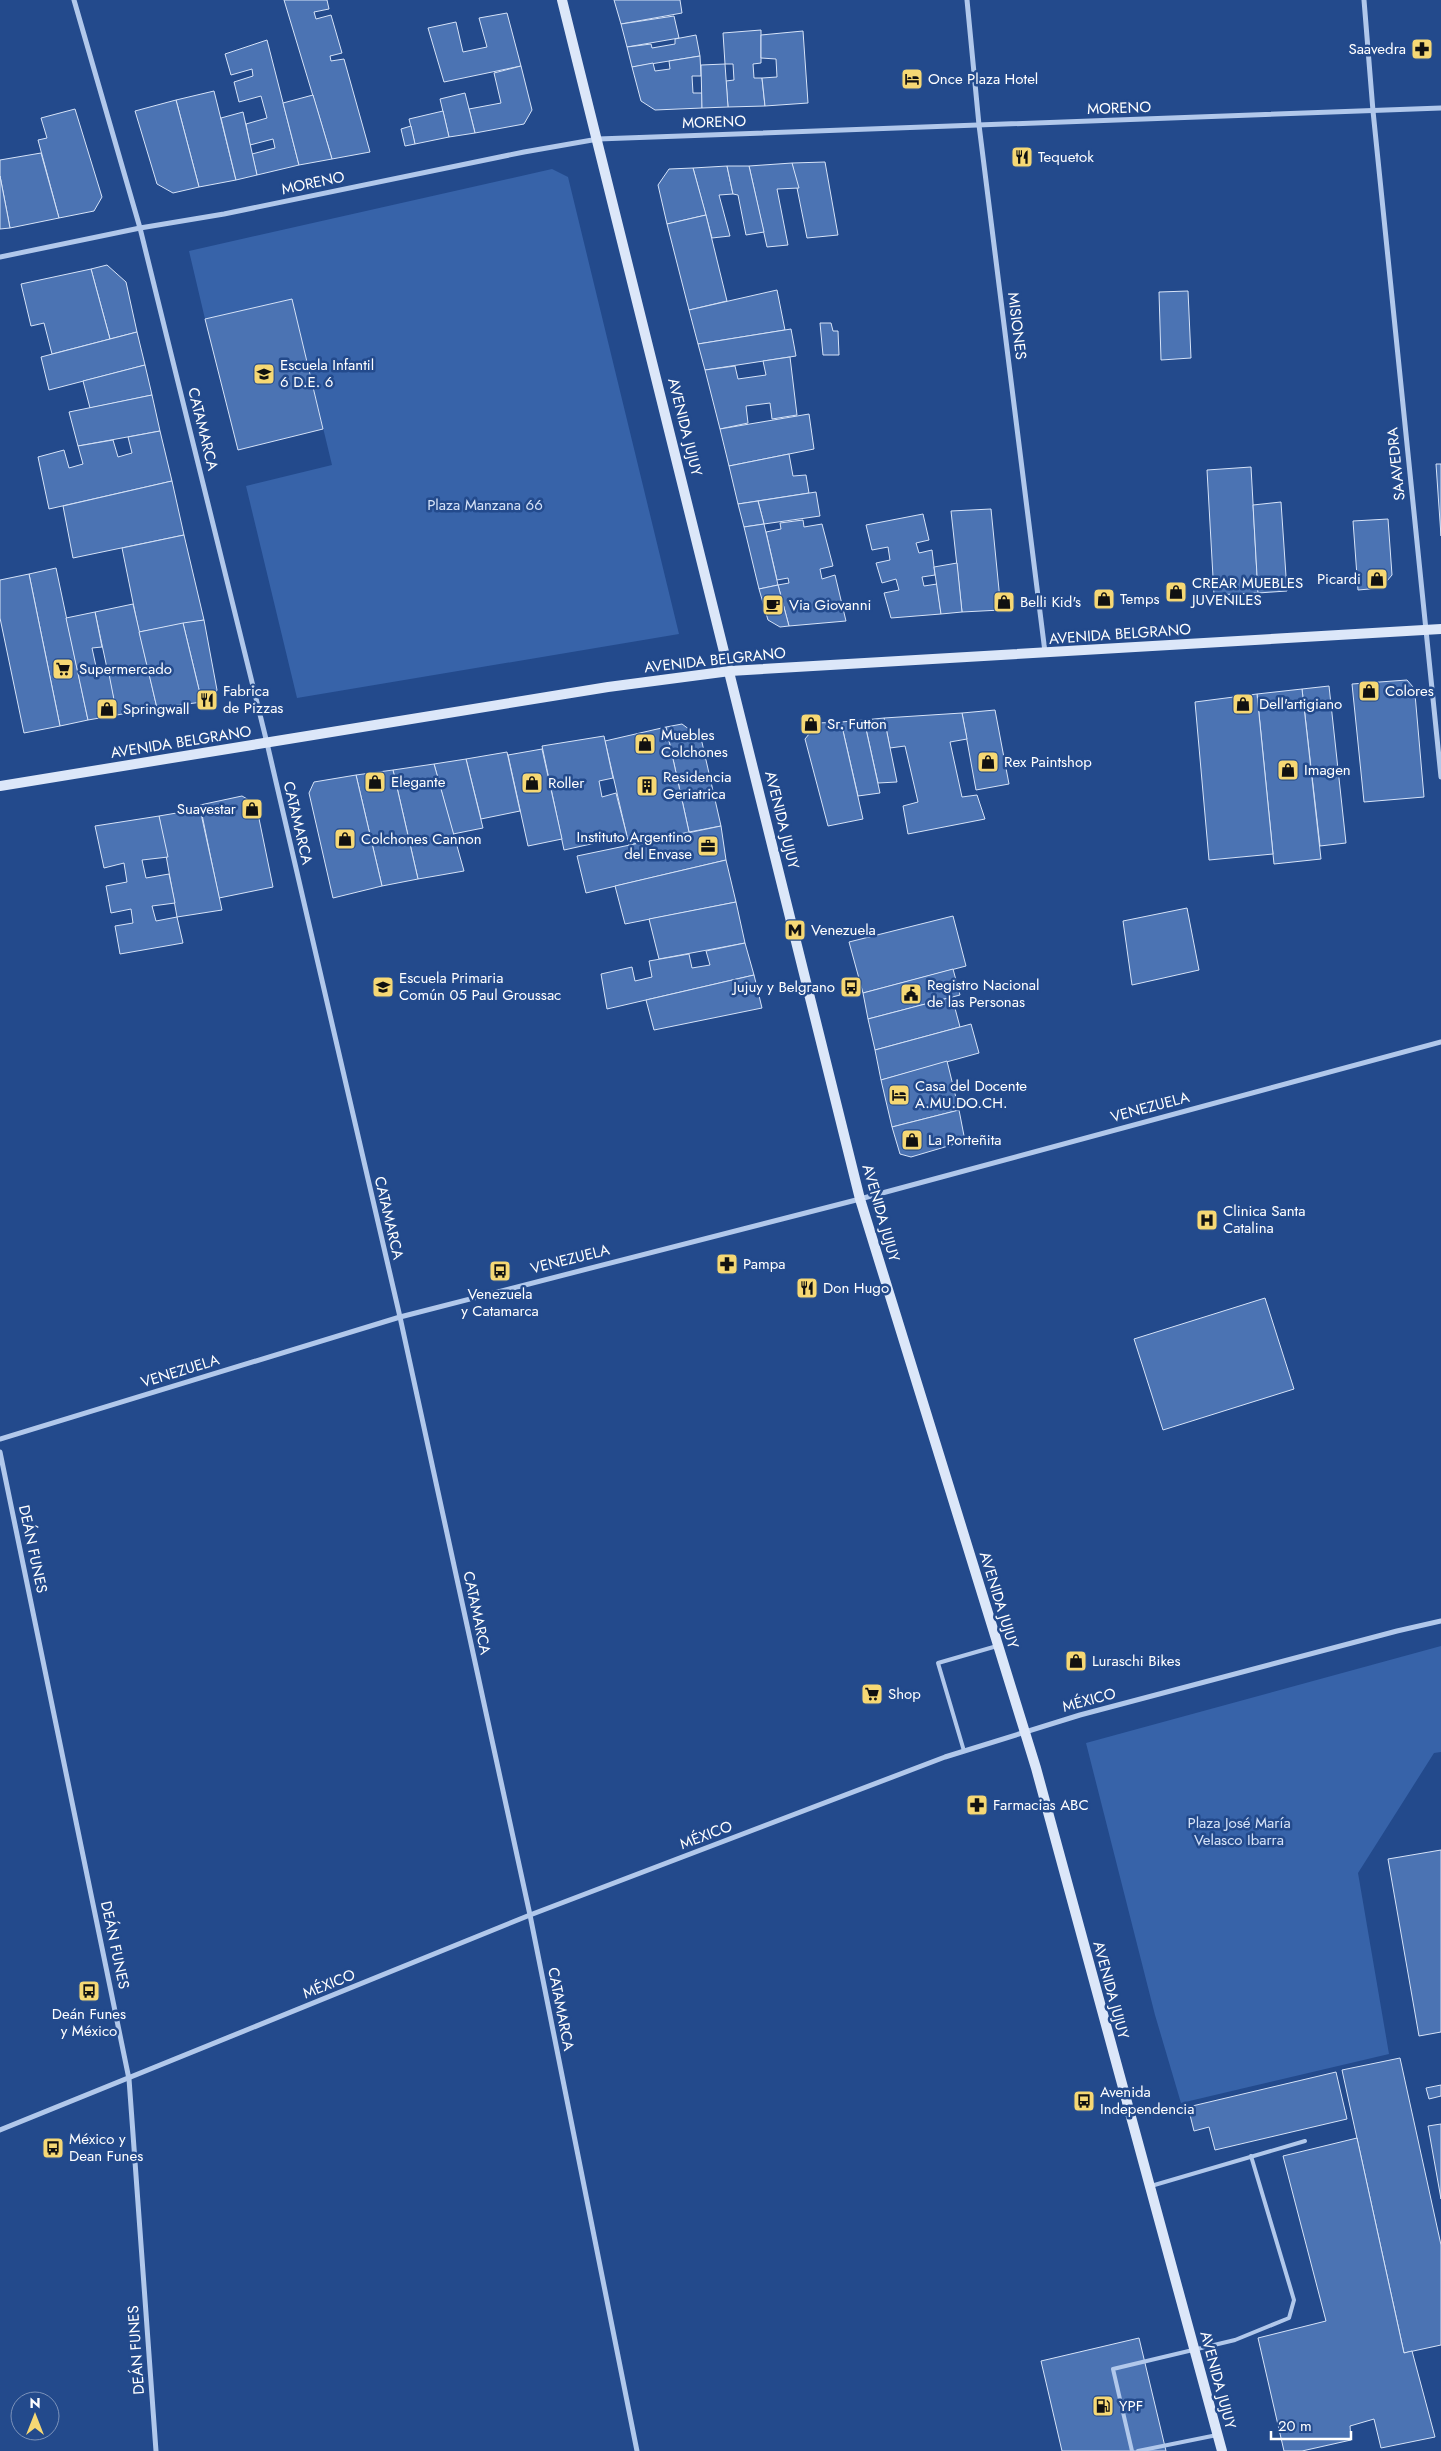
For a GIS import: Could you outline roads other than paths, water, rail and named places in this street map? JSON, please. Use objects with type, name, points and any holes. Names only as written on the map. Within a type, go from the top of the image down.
[{"type":"main road","name":"AVENIDA JUJUY","points":[[562,0],[860,1199],[1024,1731],[1222,2451]]},
{"type":"main road","name":"AVENIDA BELGRANO","points":[[0,786],[608,687],[730,671],[1045,654],[1441,629]]},
{"type":"street","name":"CATAMARCA","points":[[74,0],[140,228],[267,743],[400,1317],[530,1915],[637,2451]]},
{"type":"street","name":"MISIONES","points":[[967,0],[979,126],[1045,654]]},
{"type":"street","name":"SAAVEDRA","points":[[1364,0],[1373,111],[1441,777]]},
{"type":"street","name":"MORENO","points":[[0,257],[140,228],[224,214],[524,152],[598,139],[1441,108]]},
{"type":"street","name":"VENEZUELA","points":[[0,1439],[400,1317],[860,1199],[1441,1042]]},
{"type":"street","name":"DEÁN FUNES","points":[[0,1452],[129,2079],[156,2451]]},
{"type":"street","name":"MÉXICO","points":[[0,2130],[530,1915],[964,1751],[1024,1731],[1388,1633],[1441,1621]]},
{"type":"lane","points":[[964,1751],[938,1663],[997,1646]]},
{"type":"lane","points":[[1149,2187],[1305,2141]]},
{"type":"lane","points":[[1132,2451],[1113,2369],[1235,2340],[1289,2318],[1294,2300],[1251,2156]]},
{"type":"lane","points":[[1138,2451],[1217,2435]]},
{"type":"place","name":"Saavedra","points":[[1422,49]]},
{"type":"place","name":"Once Plaza Hotel","points":[[912,79]]},
{"type":"place","name":"Tequetok","points":[[1022,157]]},
{"type":"place","name":"Escuela Infantil 6 D.E. 6","points":[[264,374]]},
{"type":"place","name":"Picardi","points":[[1377,579]]},
{"type":"place","name":"CREAR MUEBLES JUVENILES","points":[[1176,592]]},
{"type":"place","name":"Temps","points":[[1104,599]]},
{"type":"place","name":"Belli Kid's","points":[[1004,602]]},
{"type":"place","name":"Via Giovanni","points":[[773,605]]},
{"type":"place","name":"Supermercado","points":[[63,669]]},
{"type":"place","name":"Colores","points":[[1369,691]]},
{"type":"place","name":"Fabrica de Pizzas","points":[[207,700]]},
{"type":"place","name":"Dell'artigiano","points":[[1243,704]]},
{"type":"place","name":"Springwall","points":[[107,709]]},
{"type":"place","name":"Sr. Futton","points":[[811,724]]},
{"type":"place","name":"Muebles Colchones","points":[[645,744]]},
{"type":"place","name":"Rex Paintshop","points":[[988,762]]},
{"type":"place","name":"Imagen","points":[[1288,770]]},
{"type":"place","name":"Elegante","points":[[375,782]]},
{"type":"place","name":"Roller","points":[[532,783]]},
{"type":"place","name":"Residencia Geriatrica","points":[[647,786]]},
{"type":"place","name":"Suavestar","points":[[252,809]]},
{"type":"place","name":"Colchones Cannon","points":[[345,839]]},
{"type":"place","name":"Instituto Argentino del Envase","points":[[708,846]]},
{"type":"place","name":"Venezuela","points":[[795,930]]},
{"type":"place","name":"Escuela Primaria Común 05 Paul Groussac","points":[[383,987]]},
{"type":"place","name":"Jujuy y Belgrano","points":[[851,987]]},
{"type":"place","name":"Registro Nacional de las Personas","points":[[911,994]]},
{"type":"place","name":"Casa del Docente A.MU.DO.CH.","points":[[899,1095]]},
{"type":"place","name":"La Porteñita","points":[[912,1140]]},
{"type":"place","name":"Clinica Santa Catalina","points":[[1207,1220]]},
{"type":"place","name":"Pampa","points":[[727,1264]]},
{"type":"place","name":"Venezuela y Catamarca","points":[[500,1271]]},
{"type":"place","name":"Don Hugo","points":[[807,1288]]},
{"type":"place","name":"Luraschi Bikes","points":[[1076,1661]]},
{"type":"place","name":"Shop","points":[[872,1694]]},
{"type":"place","name":"Farmacias ABC","points":[[977,1805]]},
{"type":"place","name":"Deán Funes y México","points":[[89,1991]]},
{"type":"place","name":"Avenida Independencia","points":[[1084,2101]]},
{"type":"place","name":"México y Dean Funes","points":[[53,2148]]},
{"type":"place","name":"YPF","points":[[1103,2406]]},
{"type":"park label","name":"Plaza Manzana 66","points":[[485,505]]},
{"type":"park label","name":"Plaza José María Velasco Ibarra","points":[[1239,1832]]}]
